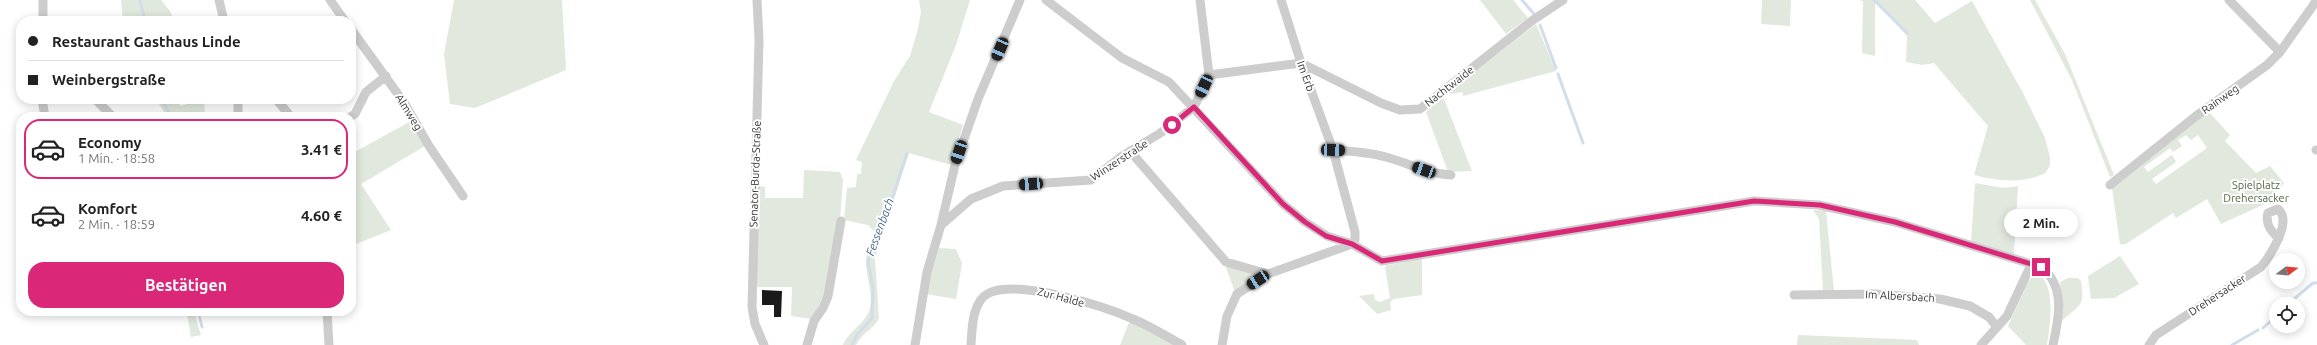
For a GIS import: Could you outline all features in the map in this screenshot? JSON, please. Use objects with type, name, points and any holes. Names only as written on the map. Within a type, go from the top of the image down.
[{"type":"street","points":[[43,0],[43,16]]},
{"type":"street","points":[[218,0],[223,16]]},
{"type":"street","points":[[330,0],[341,16]]},
{"type":"street","name":"Senator-Burda-Straße","points":[[757,0],[759,40],[752,307],[755,324],[764,345]]},
{"type":"street","points":[[915,345],[927,272],[941,225],[955,165],[970,122],[1020,0]]},
{"type":"street","points":[[1046,0],[1122,58],[1169,82],[1283,204],[1305,222],[1326,236],[1352,244],[1382,261],[1754,201],[1820,205],[1895,222],[2032,263],[2049,273],[2054,281],[2058,301],[2057,326],[2053,345]]},
{"type":"street","points":[[1200,0],[1209,75],[1300,63]]},
{"type":"street","name":"Im Erb","points":[[1282,0],[1300,63],[1333,150],[1355,232],[1355,240],[1352,244]]},
{"type":"street","name":"Nachtwaide","points":[[1300,63],[1400,110],[1420,109],[1533,20],[1562,0]]},
{"type":"street","points":[[2229,0],[2280,52]]},
{"type":"street","name":"Rainweg","points":[[2110,185],[2196,116],[2267,65],[2280,52],[2316,0]]},
{"type":"street","name":"Almweg","points":[[356,36],[386,76],[463,196]]},
{"type":"street","name":"Winzerstraße","points":[[941,225],[971,199],[1003,186],[1091,180],[1130,152],[1159,134],[1194,107],[1209,75]]},
{"type":"street","points":[[355,112],[366,92],[386,76]]},
{"type":"street","points":[[100,104],[108,112]]},
{"type":"street","points":[[280,104],[287,112]]},
{"type":"street","points":[[1333,150],[1360,151],[1379,155],[1436,174],[1451,175]]},
{"type":"street","points":[[1130,152],[1226,262],[1268,274]]},
{"type":"street","points":[[807,345],[814,321],[823,308],[828,296],[840,221]]},
{"type":"street","name":"Drehersacker","points":[[2149,345],[2156,335],[2261,267],[2272,253],[2279,238]]},
{"type":"street","points":[[1222,345],[1227,316],[1237,294],[1268,274],[1352,244]]},
{"type":"street","points":[[1980,345],[2007,316],[2032,263]]},
{"type":"street","name":"Zur Halde","points":[[971,345],[972,325],[982,299],[989,293],[996,291],[1026,289],[1046,291],[1133,319],[1182,345]]},
{"type":"street","name":"Im Albersbach","points":[[1794,295],[1875,294],[1940,299],[1970,306],[1989,317],[1998,326]]},
{"type":"street","points":[[327,316],[329,345]]},
{"type":"green space","points":[[121,0],[161,0],[172,16],[123,16]]},
{"type":"green space","points":[[454,0],[562,0],[566,70],[475,108],[450,104],[444,54]]},
{"type":"green space","points":[[919,0],[970,0],[956,45],[929,112],[963,125],[951,165],[909,153],[875,258],[879,319],[861,337],[856,345],[843,345],[849,335],[868,314],[870,308],[871,302],[866,257],[875,232],[868,225],[844,220],[847,188],[856,187],[857,174],[861,174],[862,162],[856,160],[894,81],[910,56],[918,29],[921,12]]},
{"type":"green space","points":[[1480,0],[1513,0],[1528,18],[1506,34]]},
{"type":"green space","points":[[1762,0],[1791,0],[1790,26],[1761,24]]},
{"type":"green space","points":[[1858,0],[1875,0],[1875,56],[1862,53],[1863,1]]},
{"type":"green space","points":[[1875,0],[1915,0],[1935,23],[1972,1],[2023,93],[2045,138],[2050,157],[2050,166],[2045,173],[2028,179],[2019,180],[1991,179],[1974,175],[1988,126],[1934,63],[1922,65],[1906,62],[1907,36]]},
{"type":"green space","points":[[2030,0],[2035,0],[2065,54],[2114,175],[2110,177],[2072,80]]},
{"type":"green space","points":[[1536,24],[1556,71],[1463,96],[1463,92],[1450,94],[1449,91]]},
{"type":"green space","points":[[1439,99],[1444,99],[1472,171],[1448,172],[1426,112]]},
{"type":"green space","points":[[159,104],[179,104],[181,106],[188,104],[204,104],[205,112],[164,112]]},
{"type":"green space","name":"Spielplatz Drehersacker","points":[[2208,111],[2230,135],[2225,141],[2256,173],[2270,166],[2284,183],[2267,203],[2221,224],[2207,199],[2176,218],[2173,213],[2126,244],[2120,244],[2112,188]],"holes":[[[2186,135],[2191,140],[2198,135],[2207,148],[2156,184],[2152,179],[2176,162],[2172,155],[2148,172],[2144,167],[2170,148],[2173,152],[2182,146],[2178,140]]]},
{"type":"green space","points":[[413,120],[425,146],[361,184],[391,230],[356,244],[356,151]]},
{"type":"green space","points":[[804,170],[840,172],[843,180],[840,220],[827,289],[812,319],[791,316],[792,287],[754,287],[759,186],[765,187],[765,198],[803,198]]},
{"type":"green space","points":[[1975,183],[2003,188],[2018,186],[2014,254],[1971,242]]},
{"type":"green space","points":[[1813,210],[1826,211],[1834,291],[1823,291],[1819,219]]},
{"type":"green space","points":[[939,248],[956,249],[962,263],[956,299],[926,294],[929,278]]},
{"type":"green space","points":[[2120,256],[2139,284],[2114,298],[2091,299],[2088,276]]},
{"type":"green space","points":[[1422,258],[1422,295],[1393,299],[1390,303],[1391,310],[1377,314],[1359,296],[1374,294],[1375,300],[1380,302],[1390,298],[1385,266]]},
{"type":"green space","points":[[1225,265],[1254,273],[1256,279],[1235,292]]},
{"type":"green space","points":[[2036,272],[2043,278],[2050,295],[2050,327],[2047,345],[2026,345],[2008,326],[2028,282]]},
{"type":"green space","points":[[2068,278],[2078,278],[2081,281],[2082,296],[2080,304],[2077,308],[2062,321],[2060,282]]},
{"type":"green space","points":[[187,316],[195,316],[201,335],[191,337]]},
{"type":"green space","points":[[1130,320],[1176,345],[1120,345]]},
{"type":"green space","points":[[1798,335],[1917,340],[1919,345],[1797,345]]},
{"type":"building","points":[[762,290],[782,291],[781,317],[774,317],[774,305],[762,305]]},
{"type":"waterway","points":[[140,0],[144,16]]},
{"type":"waterway","points":[[1522,0],[1534,14]]},
{"type":"waterway","points":[[1874,0],[1907,33]]},
{"type":"waterway","points":[[1540,25],[1556,68]]},
{"type":"waterway","points":[[1558,74],[1583,143]]},
{"type":"waterway","points":[[164,104],[168,112]]},
{"type":"waterway","name":"Fessenbach","points":[[852,345],[857,335],[872,318],[873,289],[868,261],[888,211],[907,153]]},
{"type":"waterway","points":[[2296,297],[2313,283],[2317,283]]},
{"type":"waterway","points":[[199,316],[202,327]]},
{"type":"waterway","points":[[2263,328],[2269,322]]},
{"type":"waterway","points":[[2232,345],[2258,330]]},
{"type":"route","points":[[1172,125],[1194,107],[1283,204],[1305,222],[1326,236],[1352,244],[1382,261],[1451,248],[1754,201],[1820,205],[1895,222],[2041,267]]}]
